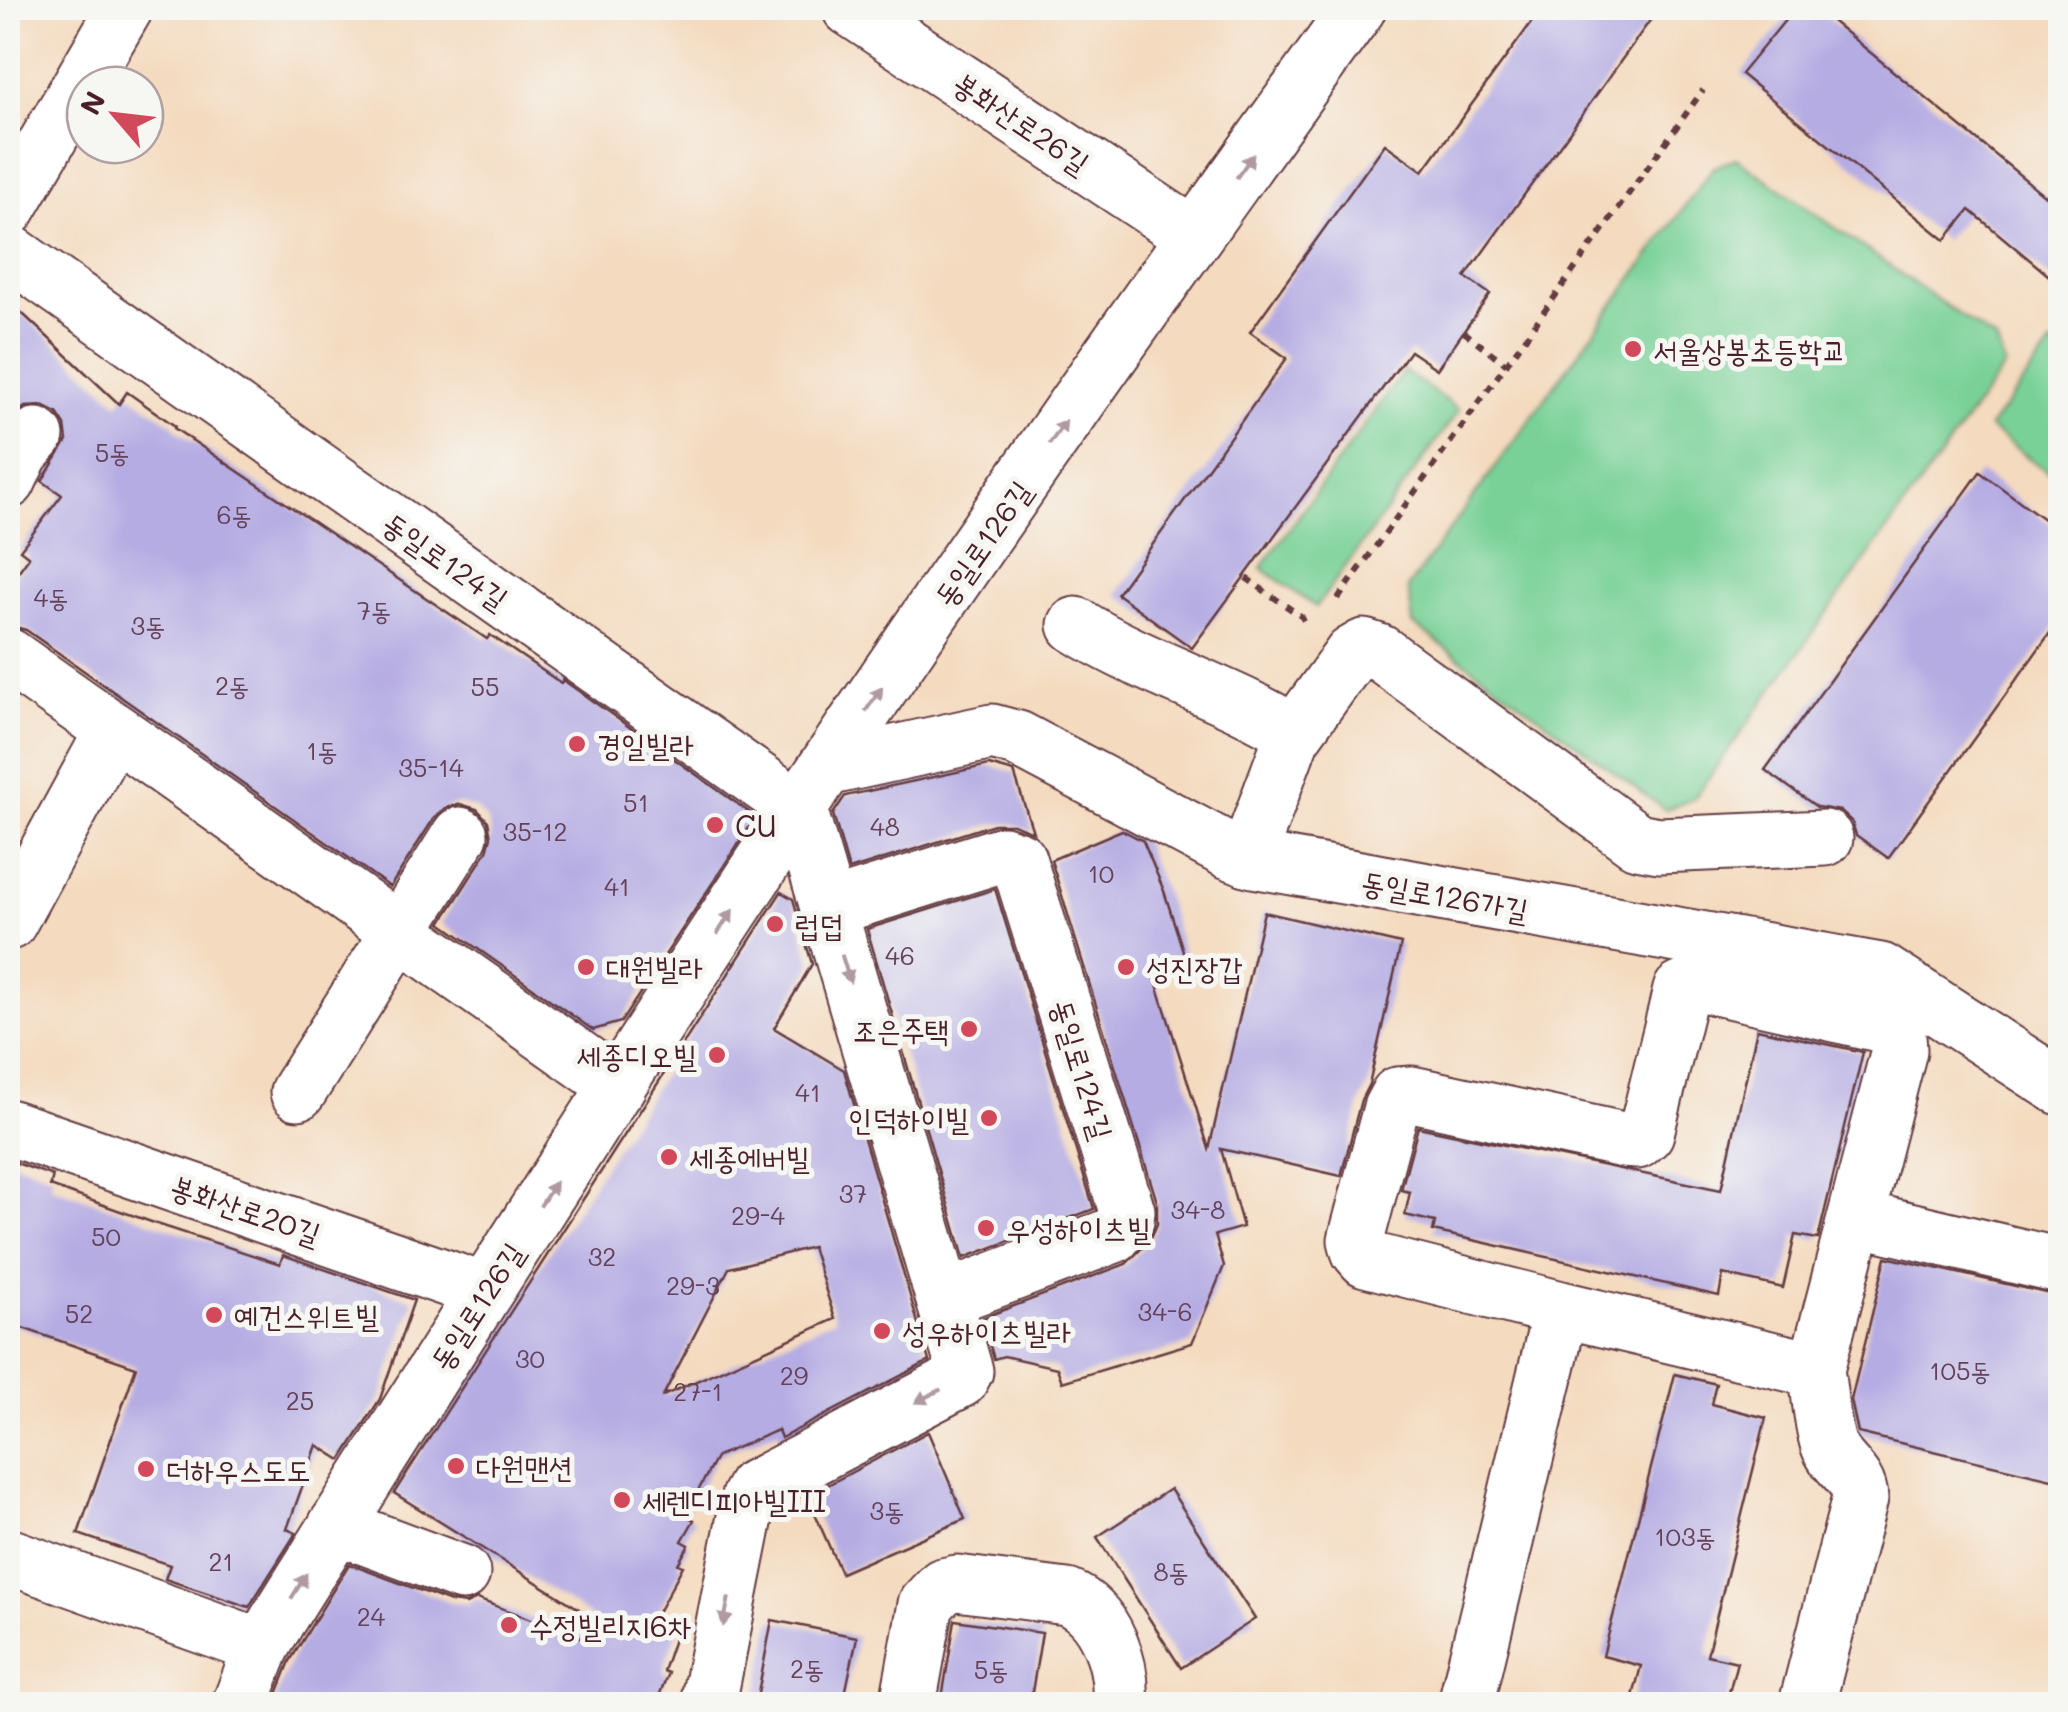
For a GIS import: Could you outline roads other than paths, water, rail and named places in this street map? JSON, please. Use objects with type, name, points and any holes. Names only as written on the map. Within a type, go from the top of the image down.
[{"type":"street","points":[[8,210],[125,8]]},
{"type":"street","name":"봉화산로26길","points":[[850,8],[1194,236]]},
{"type":"street","name":"동일로126길","points":[[240,1704],[262,1647],[336,1526],[812,789],[1194,236],[1358,8]]},
{"type":"street","name":"동일로124길","points":[[8,251],[812,789]]},
{"type":"street","points":[[8,481],[21,453],[36,436]]},
{"type":"street","points":[[1076,625],[1121,651],[1246,704],[1294,733]]},
{"type":"street","points":[[1247,858],[1294,733],[1352,654],[1364,648],[1371,648],[1638,841],[1659,846],[1825,838]]},
{"type":"street","points":[[8,656],[618,1086]]},
{"type":"street","points":[[9,922],[113,730]]},
{"type":"street","name":"동일로126가길","points":[[812,789],[992,732],[1018,739],[1247,858],[1880,971],[2060,1086]]},
{"type":"street","points":[[708,1704],[749,1497],[754,1488],[962,1378],[964,1366],[828,909],[812,789]]},
{"type":"street","points":[[298,1092],[460,835]]},
{"type":"street","name":"동일로124길","points":[[828,909],[1003,854],[1018,860],[1126,1211],[1122,1226],[1104,1240],[944,1299]]},
{"type":"street","points":[[1807,1704],[1860,1498],[1855,1478],[1835,1459],[1827,1441],[1816,1370],[1899,1050],[1898,1036],[1892,1027],[1698,983],[1681,990],[1646,1133],[1637,1141],[1412,1094],[1398,1095],[1391,1108],[1356,1240],[1366,1259],[1816,1370]]},
{"type":"street","name":"봉화산로20길","points":[[8,1127],[484,1292]]},
{"type":"street","points":[[1858,1218],[2060,1266]]},
{"type":"street","points":[[1466,1704],[1561,1309]]},
{"type":"street","points":[[336,1526],[462,1573]]},
{"type":"street","points":[[11,1568],[262,1647]]},
{"type":"street","points":[[908,1704],[926,1604],[943,1586],[957,1582],[1067,1597],[1082,1603],[1100,1624],[1120,1674],[1120,1704]]},
{"type":"place","name":"서울상봉초등학교","points":[[1633,349]]},
{"type":"place","name":"경일빌라","points":[[577,744]]},
{"type":"place","name":"CU","points":[[715,825]]},
{"type":"place","name":"럽덥","points":[[775,924]]},
{"type":"place","name":"대원빌라","points":[[586,967]]},
{"type":"place","name":"성진장갑","points":[[1126,967]]},
{"type":"place","name":"조은주택","points":[[969,1029]]},
{"type":"place","name":"세종디오빌","points":[[717,1055]]},
{"type":"place","name":"인덕하이빌","points":[[989,1118]]},
{"type":"place","name":"세종에버빌","points":[[669,1157]]},
{"type":"place","name":"우성하이츠빌","points":[[986,1228]]},
{"type":"place","name":"예건스위트빌","points":[[214,1315]]},
{"type":"place","name":"성우하이츠빌라","points":[[882,1331]]},
{"type":"place","name":"다원맨션","points":[[456,1466]]},
{"type":"place","name":"더하우스도도","points":[[146,1469]]},
{"type":"place","name":"세렌디피아빌III","points":[[622,1500]]},
{"type":"place","name":"수정빌리지6차","points":[[509,1625]]}]
